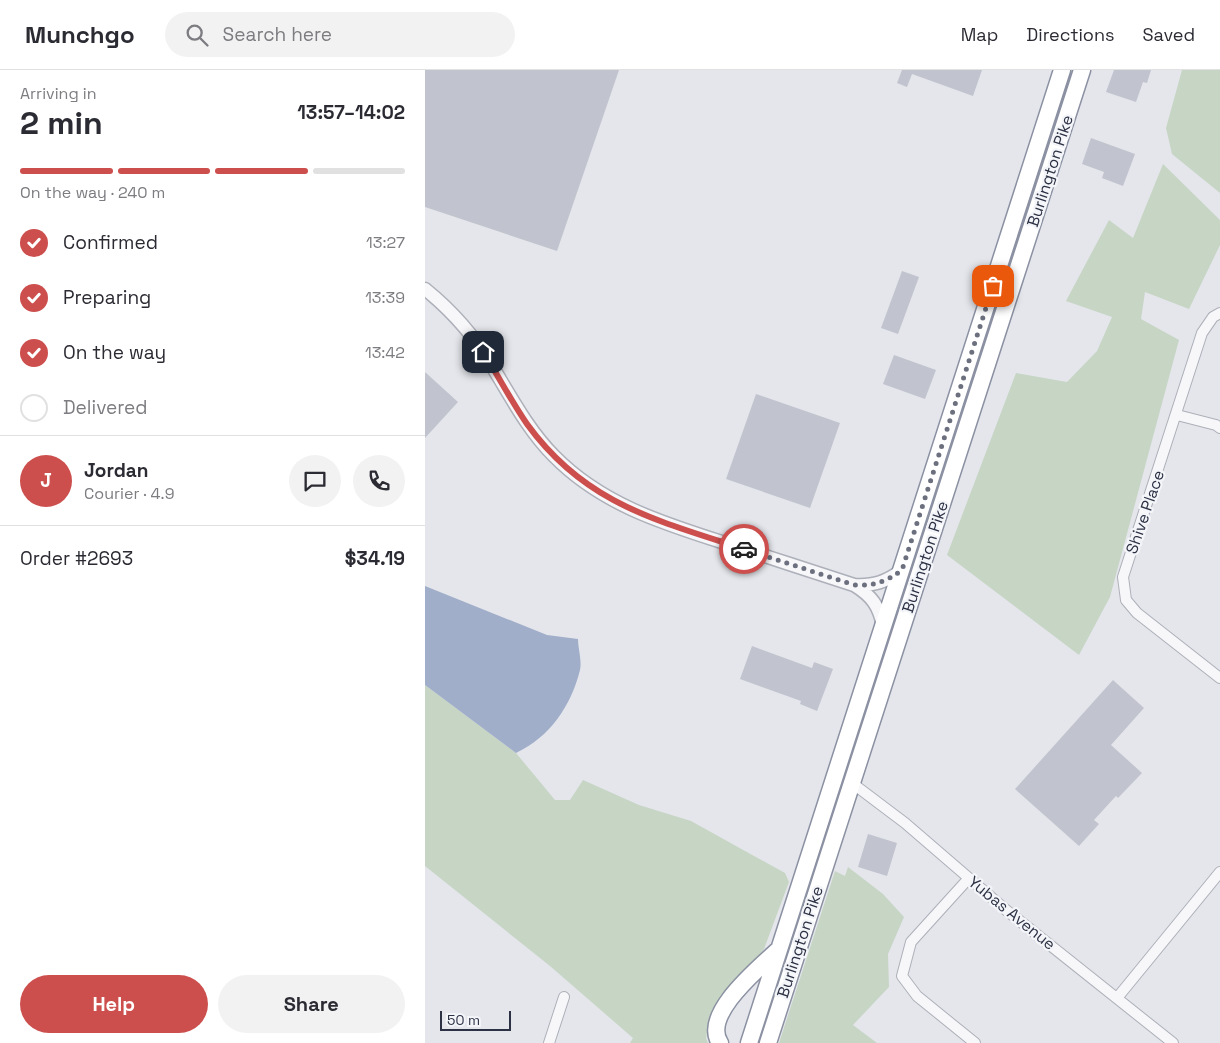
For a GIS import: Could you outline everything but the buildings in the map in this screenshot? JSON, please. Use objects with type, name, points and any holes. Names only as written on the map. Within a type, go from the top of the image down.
[{"type":"highway","name":"Burlington Pike","points":[[749,1043],[1062,70]]},
{"type":"highway","name":"Burlington Pike","points":[[768,1043],[1082,70]]},
{"type":"highway","points":[[720,1043],[715,1030],[723,1009],[755,972],[779,950]]},
{"type":"street","points":[[425,289],[459,322],[483,352],[518,410],[539,439],[554,457],[586,484],[625,508],[657,521],[854,585],[867,593],[875,602],[883,628]]},
{"type":"street","name":"Shive Place","points":[[1220,313],[1213,317],[1203,333],[1123,577],[1126,600],[1137,613],[1220,678]]},
{"type":"street","points":[[1177,415],[1216,425],[1220,428]]},
{"type":"street","points":[[854,585],[871,586],[882,583],[902,570]]},
{"type":"street","name":"Yubas Avenue","points":[[852,783],[905,823],[969,878],[1173,1043]]},
{"type":"street","points":[[1117,998],[1220,872]]},
{"type":"street","points":[[969,878],[911,942],[902,976],[917,996],[975,1043]]},
{"type":"street","points":[[549,1043],[564,997]]},
{"type":"green space","points":[[1182,70],[1220,70],[1220,193],[1172,154],[1166,128]]},
{"type":"green space","points":[[1163,164],[1220,220],[1220,245],[1189,309],[1145,292],[1141,319],[1179,340],[1110,597],[1079,655],[947,555],[1016,373],[1067,382],[1097,351],[1112,317],[1066,301],[1109,220],[1133,238]]},
{"type":"green space","points":[[425,685],[516,753],[555,800],[570,800],[583,780],[639,805],[691,821],[785,873],[789,882],[764,949],[710,1017],[706,1038],[708,1043],[630,1043],[633,1038],[550,966],[425,866]]},
{"type":"green space","points":[[848,867],[883,894],[904,917],[888,954],[889,987],[853,1025],[877,1043],[779,1043],[835,871],[845,876]]},
{"type":"water","points":[[425,586],[547,635],[578,639],[580,670],[571,696],[565,708],[549,729],[528,746],[516,753],[425,685]]},
{"type":"way so far","points":[[744,549],[854,585],[871,586],[882,583],[902,570],[993,286]]},
{"type":"route","points":[[483,352],[518,410],[539,439],[554,457],[586,484],[601,495],[625,508],[657,521],[744,549]]}]
